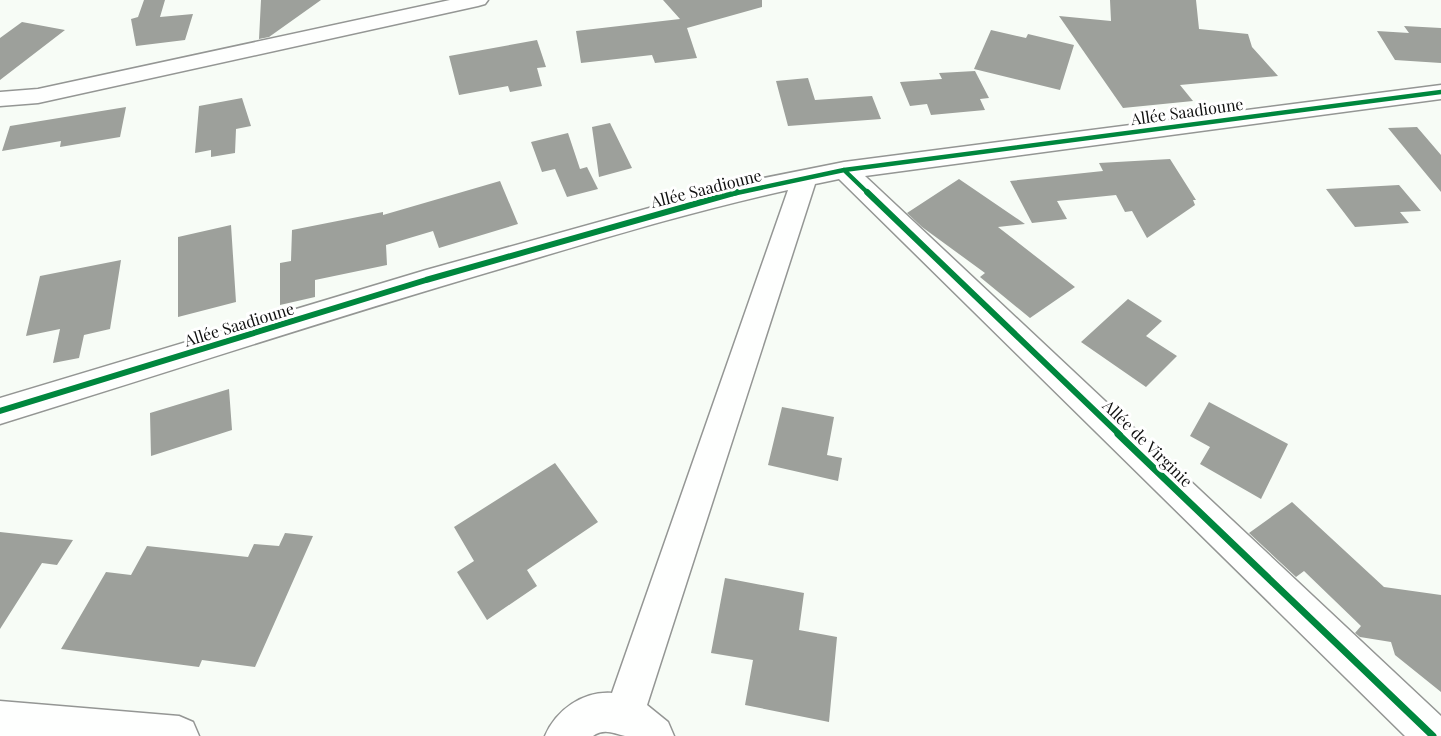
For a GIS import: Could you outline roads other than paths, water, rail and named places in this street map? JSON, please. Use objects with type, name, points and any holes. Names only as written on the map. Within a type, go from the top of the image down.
[{"type":"street","points":[[0,99],[58,92],[478,0]]},
{"type":"street","name":"Allée Saadioune","points":[[0,411],[460,270],[630,221],[805,178],[844,170],[1441,92]]},
{"type":"street","name":"Allée de Virginie","points":[[844,170],[1433,736]]},
{"type":"street","points":[[565,736],[571,728],[588,717],[607,711],[640,725],[805,178]]},
{"type":"street","points":[[0,721],[179,736]]}]
